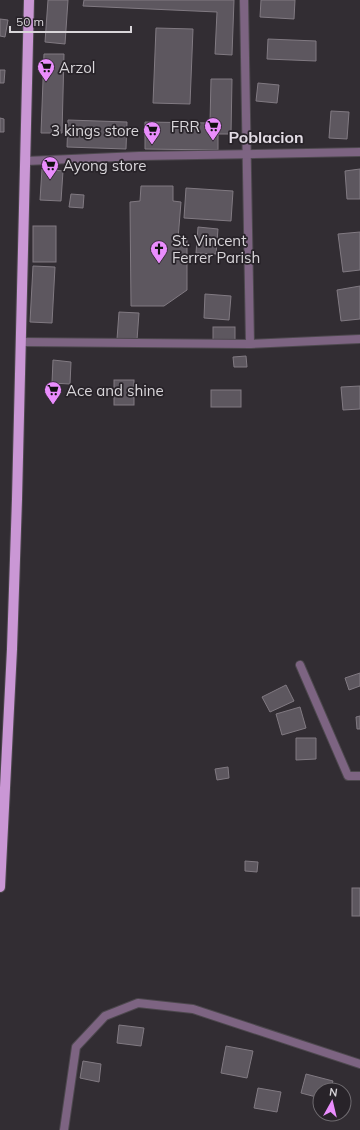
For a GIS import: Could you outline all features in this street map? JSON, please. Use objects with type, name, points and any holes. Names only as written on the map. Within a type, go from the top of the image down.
[{"type":"main road","points":[[0,887],[12,649],[22,342],[29,0]]},
{"type":"street","points":[[244,0],[248,154],[250,344]]},
{"type":"street","points":[[26,161],[360,152]]},
{"type":"street","points":[[22,342],[250,344],[360,339]]},
{"type":"street","points":[[300,665],[348,776],[360,776]]},
{"type":"street","points":[[64,1130],[76,1047],[105,1016],[138,1002],[193,1009],[360,1064]]},
{"type":"building","points":[[48,0],[68,0],[65,44],[45,42]]},
{"type":"building","points":[[84,0],[234,0],[232,55],[215,54],[217,12],[83,6]]},
{"type":"building","points":[[261,0],[295,0],[294,19],[260,17]]},
{"type":"building","points":[[0,19],[8,20],[5,37],[0,36]]},
{"type":"building","points":[[156,28],[193,29],[190,104],[153,103]]},
{"type":"building","points":[[268,39],[316,41],[316,61],[267,59]]},
{"type":"building","points":[[44,54],[64,54],[62,133],[41,133]]},
{"type":"building","points":[[0,70],[5,70],[4,83],[0,83]]},
{"type":"building","points":[[211,79],[232,79],[231,134],[218,134],[218,150],[145,149],[145,122],[210,123]]},
{"type":"building","points":[[258,83],[279,85],[277,103],[256,101]]},
{"type":"building","points":[[331,111],[349,112],[347,139],[329,138]]},
{"type":"building","points":[[0,118],[4,119],[4,132],[0,132]]},
{"type":"building","points":[[68,120],[127,122],[126,149],[67,147]]},
{"type":"building","points":[[42,169],[63,171],[61,201],[40,200]]},
{"type":"building","points":[[360,169],[360,199],[347,199],[345,171]]},
{"type":"building","name":"St. Vincent Ferrer Parish","points":[[141,186],[173,186],[173,201],[181,202],[178,239],[187,239],[187,290],[164,306],[131,306],[130,202],[140,201]]},
{"type":"building","points":[[186,188],[233,191],[231,221],[184,218]]},
{"type":"building","points":[[71,194],[84,195],[83,208],[69,207]]},
{"type":"building","points":[[33,226],[56,226],[56,262],[33,262]]},
{"type":"building","points":[[198,227],[218,229],[216,254],[196,253]]},
{"type":"building","points":[[360,232],[360,270],[343,272],[338,234]]},
{"type":"building","points":[[33,266],[55,267],[52,323],[30,322]]},
{"type":"building","points":[[360,286],[360,319],[341,321],[337,290]]},
{"type":"building","points":[[205,294],[231,296],[229,320],[204,318]]},
{"type":"building","points":[[119,312],[139,313],[137,340],[117,339]]},
{"type":"building","points":[[213,327],[235,327],[235,340],[213,340]]},
{"type":"building","points":[[246,356],[247,367],[234,367],[233,357]]},
{"type":"building","points":[[53,360],[71,362],[70,384],[52,383]]},
{"type":"building","points":[[114,380],[134,380],[134,405],[114,405]]},
{"type":"building","points":[[360,386],[360,409],[343,410],[341,387]]},
{"type":"building","points":[[211,390],[241,390],[241,407],[211,407]]},
{"type":"building","points":[[360,673],[360,686],[349,690],[345,678]]},
{"type":"building","points":[[286,685],[294,701],[270,712],[262,697]]},
{"type":"building","points":[[300,707],[306,728],[282,735],[276,714]]},
{"type":"building","points":[[360,716],[360,729],[357,729],[356,717]]},
{"type":"building","points":[[296,738],[316,738],[316,759],[296,760]]},
{"type":"building","points":[[228,767],[229,778],[217,780],[215,769]]},
{"type":"building","points":[[245,861],[258,862],[257,872],[245,871]]},
{"type":"building","points":[[352,888],[360,888],[360,916],[352,916]]},
{"type":"building","points":[[119,1025],[144,1028],[141,1046],[117,1043]]},
{"type":"building","points":[[226,1046],[253,1051],[247,1078],[221,1073]]},
{"type":"building","points":[[83,1061],[101,1064],[99,1082],[80,1078]]},
{"type":"building","points":[[306,1074],[333,1081],[312,1082],[312,1096],[301,1093]]},
{"type":"building","points":[[258,1088],[281,1092],[277,1112],[254,1108]]},
{"type":"place","name":"Arzol","points":[[46,82]]},
{"type":"place","name":"FRR","points":[[213,141]]},
{"type":"place","name":"3 kings store","points":[[152,145]]},
{"type":"place","name":"Ayong store","points":[[50,180]]},
{"type":"place","name":"St. Vincent Ferrer Parish","points":[[159,264]]},
{"type":"place","name":"Ace and shine","points":[[53,405]]},
{"type":"district","name":"Poblacion","points":[[266,137]]}]
